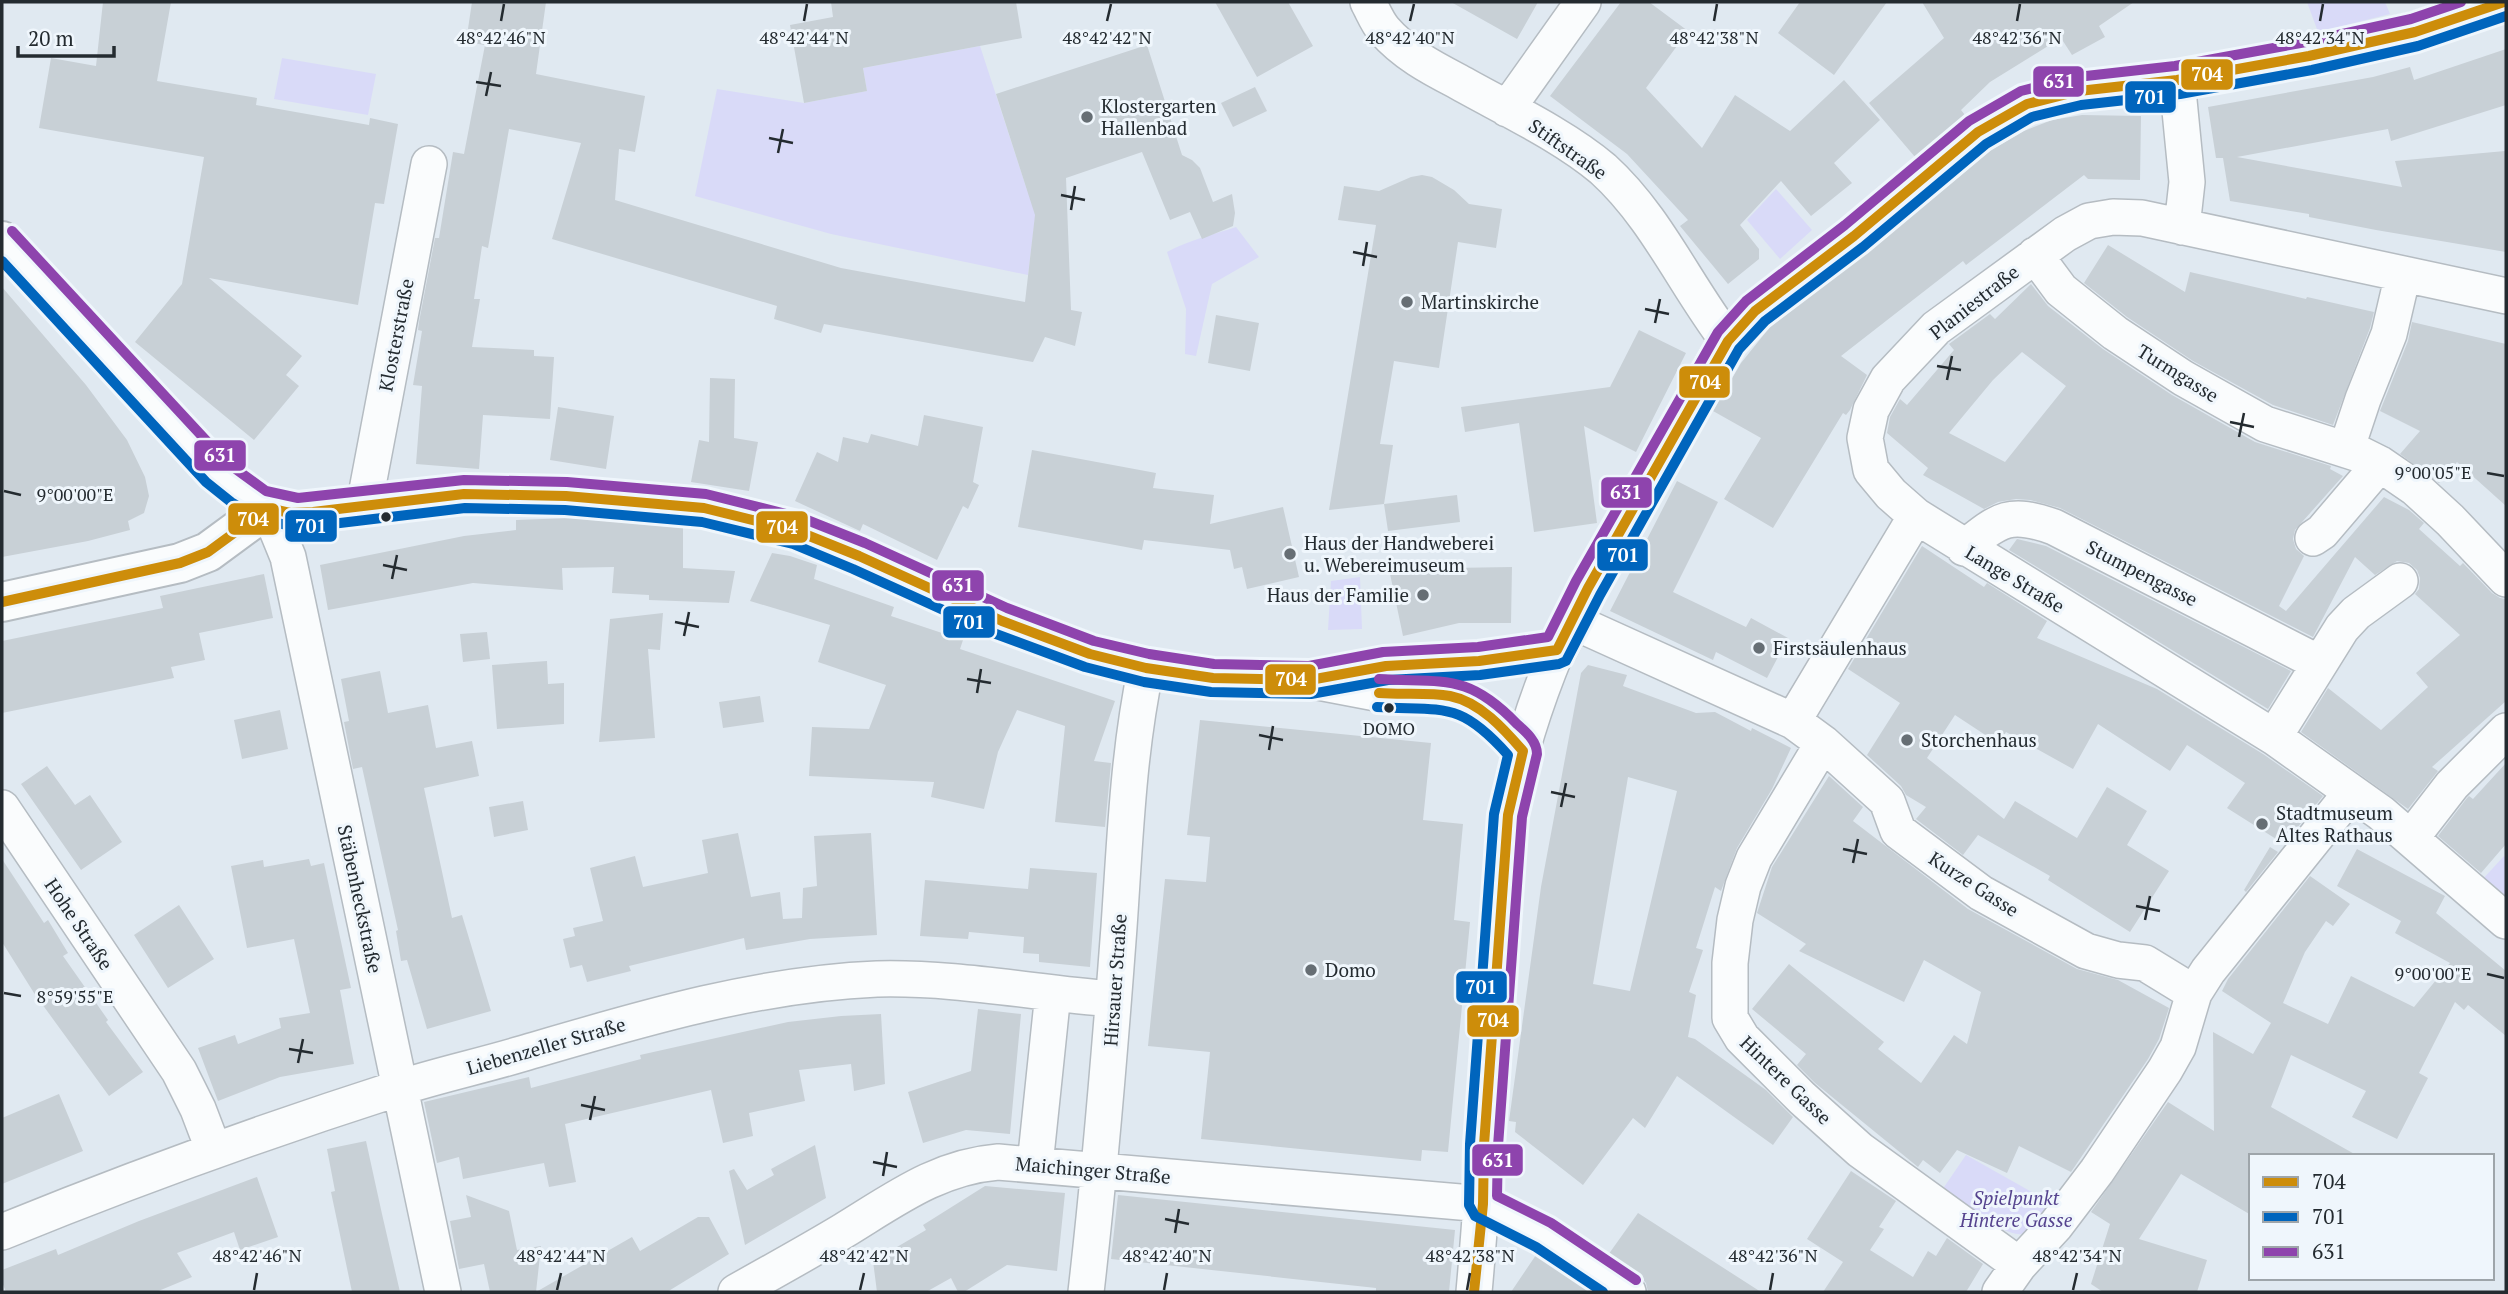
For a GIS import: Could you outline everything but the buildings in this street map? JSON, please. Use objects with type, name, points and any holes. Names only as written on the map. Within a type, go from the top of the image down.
[{"type":"main road","points":[[2,241],[216,472],[245,495],[268,508],[290,513],[464,494],[496,494],[566,496],[704,509],[797,531],[859,556],[948,598],[1090,654],[1146,668],[1213,678],[1310,680],[1386,666],[1479,661],[1564,635],[1728,341],[1755,311],[1854,236],[1978,132],[2027,104],[2079,91],[2177,80],[2309,56],[2415,32],[2504,2]]},
{"type":"main road","points":[[2,602],[180,563],[208,552],[268,508]]},
{"type":"street","name":"Stiftstraße","points":[[1368,2],[1382,28],[1412,57],[1571,146],[1602,169],[1625,192],[1662,241],[1728,341]]},
{"type":"street","points":[[1507,109],[1583,2]]},
{"type":"street","points":[[2177,80],[2188,182],[2182,227]]},
{"type":"street","name":"Klosterstraße","points":[[364,506],[429,164]]},
{"type":"street","name":"Planiestraße","points":[[1916,516],[1891,494],[1871,470],[1865,438],[1871,410],[1888,379],[1936,328],[2035,255],[2089,221],[2113,217],[2142,218],[2506,296]]},
{"type":"street","name":"Turmgasse","points":[[2035,255],[2069,297],[2115,333],[2183,378],[2265,424],[2380,464],[2415,488],[2450,520],[2506,579]]},
{"type":"street","points":[[2346,450],[2389,334],[2403,274]]},
{"type":"street","points":[[2313,538],[2322,532],[2380,464]]},
{"type":"street","name":"Stäbenheckstraße","points":[[268,508],[288,557],[443,1292]]},
{"type":"street","points":[[1474,1292],[1483,1204],[1483,1145],[1508,815],[1542,684],[1564,635],[1793,721],[1916,516]]},
{"type":"street","name":"Lange Straße","points":[[1916,516],[2274,737],[2381,814],[2506,921]]},
{"type":"street","name":"Stumpengasse","points":[[1964,548],[1986,530],[2008,519],[2029,518],[2054,527],[2319,663]]},
{"type":"street","points":[[2274,737],[2342,628],[2356,613],[2400,581]]},
{"type":"street","name":"Hirsauer Straße","points":[[1086,1292],[1100,1170],[1132,760],[1138,702],[1146,668]]},
{"type":"street","points":[[1310,680],[1376,693],[1453,696],[1486,713],[1523,751]]},
{"type":"street","name":"Kurze Gasse","points":[[1793,721],[1823,743],[1887,800],[1898,831],[1981,893],[2086,951],[2118,960],[2145,963],[2194,993]]},
{"type":"street","points":[[2411,838],[2452,785],[2506,731]]},
{"type":"street","name":"Hintere Gasse","points":[[1823,743],[1754,859],[1743,886],[1735,920],[1730,963],[1730,1018],[1742,1038],[1802,1098],[2010,1278],[2056,1225],[2097,1171],[2165,1070],[2178,1047],[2194,993],[2277,883],[2351,793]]},
{"type":"street","name":"Hohe Straße","points":[[2,808],[179,1071],[198,1109],[214,1151]]},
{"type":"street","name":"Liebenzeller Straße","points":[[2,1232],[127,1181],[400,1088],[705,1003],[796,987],[879,979],[961,983],[1114,999]]},
{"type":"street","points":[[1035,1165],[1053,993]]},
{"type":"street","name":"Maichinger Straße","points":[[736,1292],[799,1258],[919,1185],[946,1172],[972,1164],[998,1162],[1483,1204]]},
{"type":"street","points":[[1483,1204],[1544,1235],[1628,1292]]},
{"type":"green space","points":[[2307,2],[2385,2],[2390,14],[2318,32]]},
{"type":"green space","points":[[980,46],[1027,190],[1039,187],[1028,275],[831,234],[695,196],[717,89],[804,103],[867,91],[863,68]]},
{"type":"green space","points":[[282,58],[376,74],[368,115],[274,99]]},
{"type":"green space","points":[[1776,189],[1812,230],[1780,259],[1747,220]]},
{"type":"green space","points":[[1236,227],[1259,257],[1212,284],[1196,356],[1185,354],[1186,309],[1167,252]]},
{"type":"green space","points":[[1360,577],[1362,629],[1328,630],[1331,581]]},
{"type":"green space","points":[[2504,856],[2506,898],[2503,902],[2481,881]]},
{"type":"green space","name":"Spielpunkt Hintere Gasse","points":[[1966,1155],[2053,1204],[2040,1222],[2022,1234],[1993,1224],[1942,1190]]},
{"type":"transit line","name":"631","points":[[12,231],[226,462],[266,491],[298,498],[464,480],[567,482],[706,494],[802,518],[865,543],[1007,608],[1094,641],[1149,654],[1214,664],[1309,666],[1383,652],[1478,647],[1548,637],[1576,581],[1718,332],[1746,301],[1845,225],[1969,121],[2021,91],[2077,77],[2175,66],[2306,42],[2411,19],[2461,2]]},
{"type":"transit line","name":"704","points":[[1557,650],[1588,588],[1728,341],[1755,311],[1854,236],[1978,132],[2027,104],[2079,91],[2177,80],[2309,56],[2415,32],[2504,2]]},
{"type":"transit line","name":"701","points":[[2,261],[206,482],[231,502],[268,522],[315,526],[465,508],[565,510],[702,522],[793,544],[996,634],[1085,667],[1144,682],[1211,692],[1311,694],[1388,680],[1480,675],[1566,661],[1600,595],[1739,349],[1765,321],[1863,247],[1986,144],[2032,117],[2081,105],[2180,94],[2312,70],[2418,46],[2506,16]]},
{"type":"transit line","name":"704","points":[[2,602],[180,563],[208,552],[268,508],[290,513],[313,512],[464,494],[566,496],[704,508],[797,531],[1002,621],[1090,654],[1146,668],[1213,678],[1310,680],[1386,666],[1479,661],[1557,650]]},
{"type":"transit line","name":"631","points":[[1379,679],[1438,681],[1468,688],[1499,707],[1535,745],[1537,754],[1522,817],[1498,1146],[1497,1196],[1551,1223],[1636,1280]]},
{"type":"transit line","name":"704","points":[[1379,693],[1432,694],[1461,699],[1491,718],[1523,751]]},
{"type":"transit line","name":"701","points":[[1377,707],[1435,709],[1463,717],[1491,737],[1508,755],[1494,814],[1470,1144],[1469,1205],[1475,1216],[1536,1247],[1603,1292]]},
{"type":"transit line","name":"704","points":[[1474,1292],[1483,1204],[1484,1145],[1508,815],[1523,751]]},
{"type":"place","name":"Klostergarten Hallenbad","points":[[1087,117]]},
{"type":"place","name":"Martinskirche","points":[[1407,302]]},
{"type":"place","name":"Haus der Handweberei u. Webereimuseum","points":[[1290,554]]},
{"type":"place","name":"Haus der Familie","points":[[1423,595]]},
{"type":"place","name":"Firstsäulenhaus","points":[[1759,648]]},
{"type":"place","name":"DOMO","points":[[1389,708]]},
{"type":"place","name":"Storchenhaus","points":[[1907,740]]},
{"type":"place","name":"Stadtmuseum Altes Rathaus","points":[[2262,824]]},
{"type":"place","name":"Domo","points":[[1311,970]]}]
